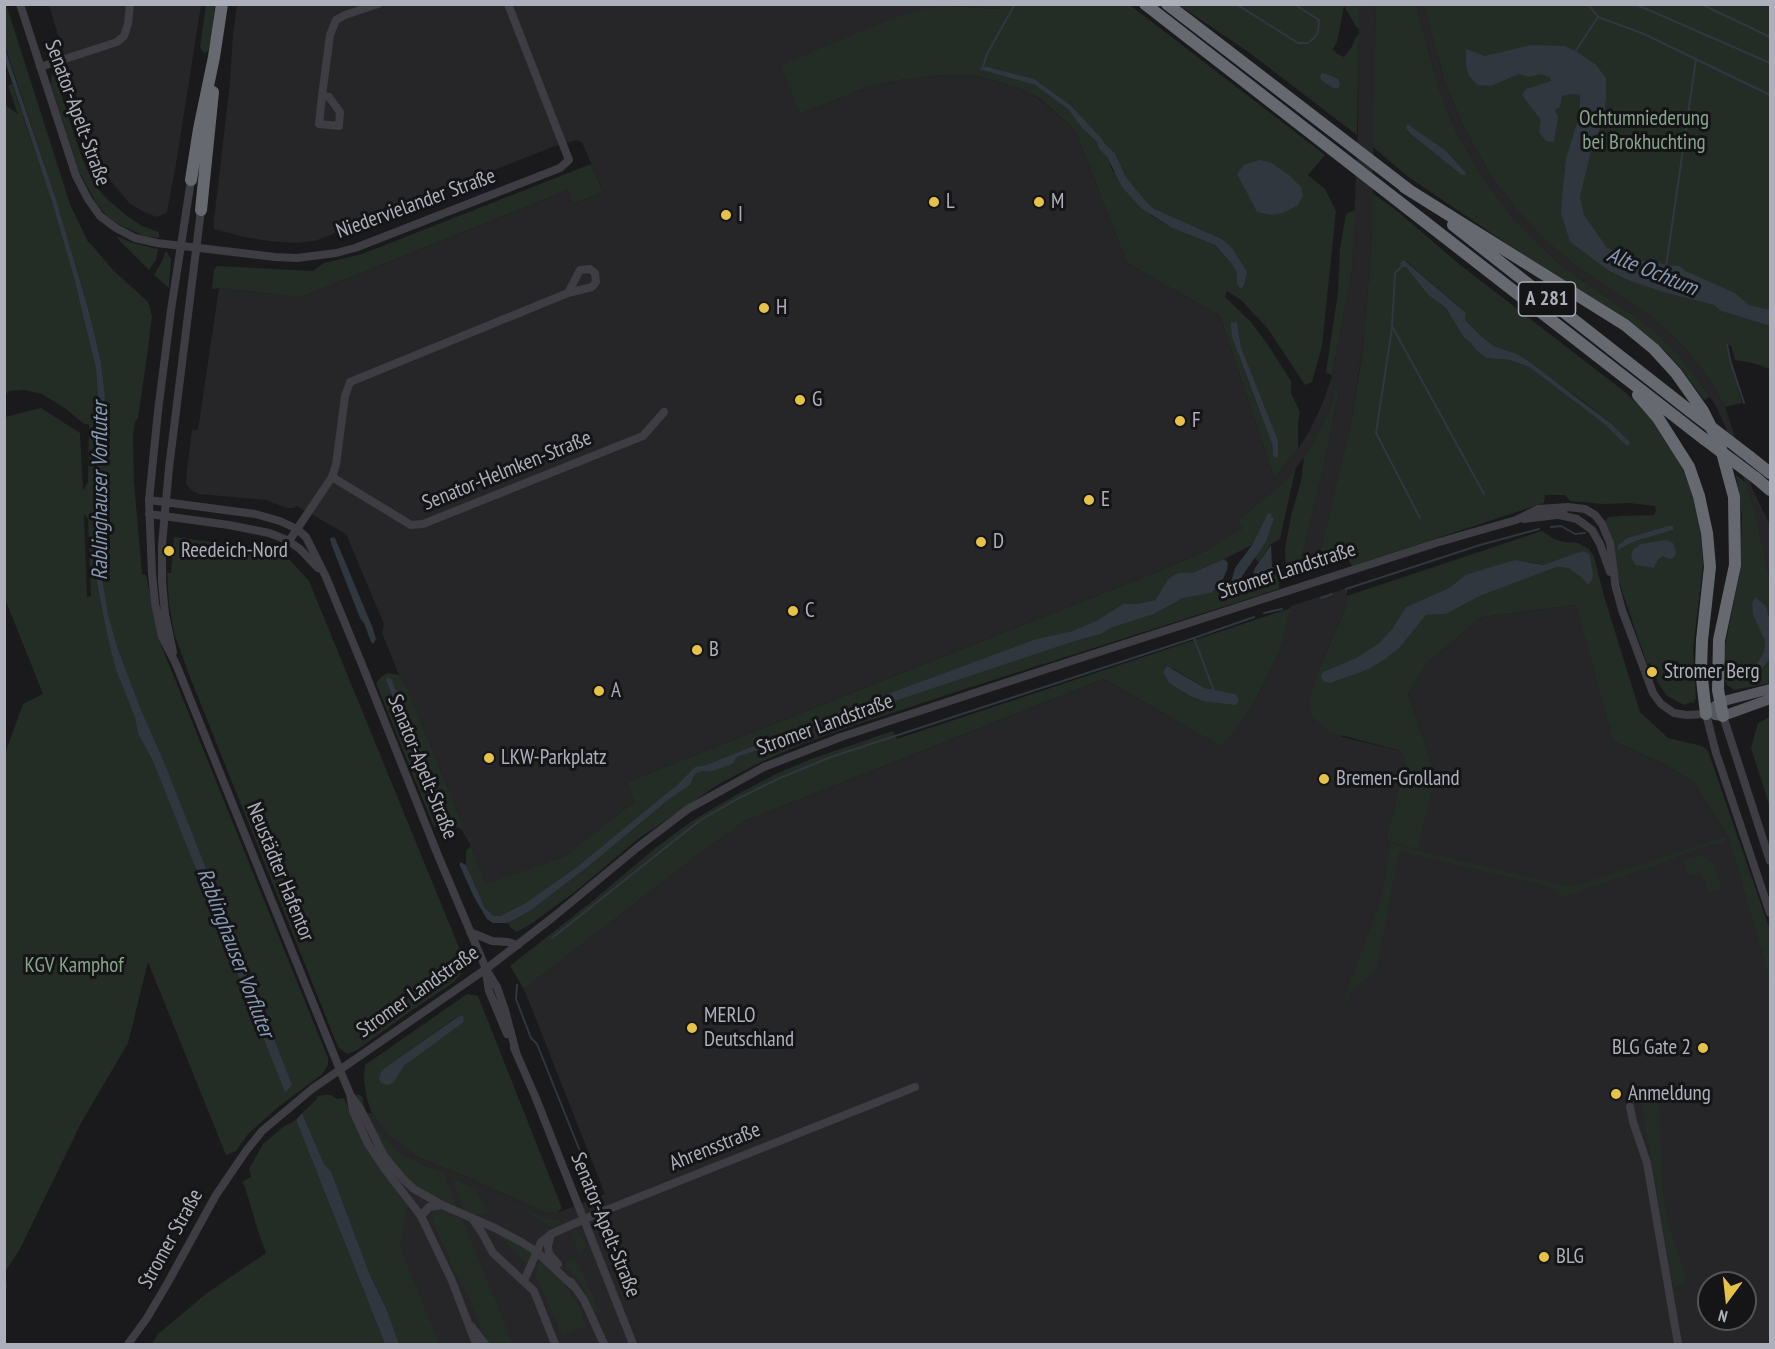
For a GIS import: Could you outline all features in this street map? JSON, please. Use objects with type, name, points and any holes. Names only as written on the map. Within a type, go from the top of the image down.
[{"type":"highway","points":[[191,180],[222,4]]},
{"type":"highway","name":"A 281","points":[[1144,4],[1770,490]]},
{"type":"highway","name":"A 281","points":[[1167,4],[1770,472]]},
{"type":"highway","points":[[201,210],[212,112],[214,57]]},
{"type":"highway","points":[[1404,187],[1625,326],[1654,349],[1669,365],[1703,411],[1720,445],[1734,497],[1735,565],[1719,640],[1718,667],[1723,716]]},
{"type":"highway","points":[[1600,359],[1658,418],[1689,466],[1699,496],[1707,533],[1710,567],[1701,670],[1706,714]]},
{"type":"main road","points":[[1706,714],[1720,702],[1770,689]]},
{"type":"main road","name":"Stromer Landstraße","points":[[1706,714],[1723,716],[1770,699]]},
{"type":"street","name":"Senator-Apelt-Straße","points":[[20,4],[76,176],[100,216],[135,238],[197,248]]},
{"type":"street","points":[[40,67],[117,42],[124,36],[130,4]]},
{"type":"street","points":[[322,96],[330,35],[336,20],[378,4]]},
{"type":"street","name":"Niedervielander Straße","points":[[197,248],[275,257],[311,257],[336,253],[355,248],[560,168],[569,160],[508,4]]},
{"type":"street","points":[[149,514],[158,411],[191,180]]},
{"type":"street","points":[[165,516],[201,210]]},
{"type":"street","points":[[290,541],[332,477],[336,465],[345,396],[350,382],[568,293]]},
{"type":"street","name":"Senator-Helmken-Straße","points":[[332,477],[411,525],[423,524],[643,436],[664,412]]},
{"type":"street","points":[[149,500],[255,514],[280,521],[297,529]]},
{"type":"street","name":"Stromer Landstraße","points":[[246,1150],[262,1131],[284,1112],[340,1070],[486,969],[638,847],[688,810],[764,767],[841,737],[1042,670],[1414,550],[1515,520],[1539,509],[1568,507],[1585,509],[1595,515],[1602,524],[1610,543],[1616,589]]},
{"type":"street","name":"Senator-Apelt-Straße","points":[[149,514],[269,533],[290,541],[326,577]]},
{"type":"street","name":"Neustädter Hafentor","points":[[149,514],[155,603],[162,637],[176,664],[350,1094],[361,1110],[375,1140],[393,1167],[414,1189],[442,1205],[510,1235],[537,1252],[572,1285],[584,1300],[604,1344]]},
{"type":"street","name":"Stromer Landstraße","points":[[1559,515],[1577,519],[1592,530],[1600,544],[1653,693],[1661,704],[1674,713],[1706,714]]},
{"type":"street","name":"Stromer Landstraße","points":[[1515,520],[1559,515],[1595,515]]},
{"type":"street","name":"Neustädter Hafentor","points":[[165,516],[162,581],[165,614],[176,664]]},
{"type":"street","name":"Senator-Apelt-Straße","points":[[297,529],[306,537],[326,577],[436,853],[486,969],[489,991],[497,1014],[516,1052],[633,1344]]},
{"type":"street","points":[[1706,714],[1716,753],[1770,913]]},
{"type":"street","points":[[1723,716],[1770,861]]},
{"type":"street","points":[[470,932],[492,941],[518,945]]},
{"type":"street","name":"Ahrensstraße","points":[[524,1281],[541,1242],[552,1234],[584,1219],[915,1087]]},
{"type":"street","name":"Neustädter Hafentor","points":[[350,1094],[353,1111],[368,1144],[421,1216],[452,1281],[476,1344]]},
{"type":"street","points":[[1630,1107],[1647,1163],[1677,1344]]},
{"type":"street","name":"Stromer Straße","points":[[129,1344],[167,1284],[216,1195],[246,1150]]},
{"type":"street","points":[[421,1216],[429,1207],[442,1205]]},
{"type":"street","points":[[471,1217],[482,1231],[493,1253],[534,1291],[555,1344]]},
{"type":"street","name":"Neustädter Hafentor","points":[[552,1234],[548,1246],[549,1254],[566,1273],[572,1285]]},
{"type":"street","points":[[467,1321],[485,1344]]},
{"type":"shaded area","points":[[49,5],[201,5],[176,164],[167,212],[164,214],[157,217],[129,203],[111,181],[97,157],[85,125]]},
{"type":"shaded area","points":[[237,5],[1003,5],[1000,9],[946,6],[782,65],[800,114],[866,88],[899,80],[942,75],[973,75],[1016,87],[1038,98],[1075,130],[1127,263],[1220,316],[1274,478],[1310,430],[1332,376],[1352,271],[1358,127],[1359,5],[1376,5],[1372,232],[1364,339],[1351,422],[1316,570],[1297,575],[1324,466],[1340,384],[1311,449],[1284,482],[1237,521],[1243,528],[1233,535],[1169,567],[627,782],[634,802],[563,857],[485,885],[406,685],[399,675],[382,633],[384,624],[346,534],[297,506],[287,508],[266,500],[199,494],[191,490],[186,484],[192,430],[198,430],[219,288],[301,297],[568,190],[573,204],[603,192],[582,142],[576,140],[555,146],[315,241],[295,243],[269,241],[214,229]]},
{"type":"shaded area","points":[[1416,5],[1424,5],[1445,83],[1464,128],[1493,179],[1517,210],[1548,243],[1576,266],[1653,318],[1686,349],[1709,379],[1725,407],[1752,488],[1770,525],[1770,582],[1755,511],[1726,428],[1715,404],[1679,355],[1636,317],[1567,270],[1513,219],[1486,182],[1457,134],[1440,92]]},
{"type":"shaded area","points":[[1347,588],[1347,604],[1318,672],[1342,737],[1401,751],[1405,763],[1386,840],[1436,775],[1408,694],[1427,663],[1482,617],[1576,605],[1613,741],[1666,765],[1694,783],[1728,836],[1770,981],[1770,1344],[433,1344],[344,1113],[372,1113],[389,1136],[419,1158],[544,1212],[557,1213],[605,1194],[524,989],[745,821],[1104,679],[1220,746],[1253,704],[1280,650],[1291,606]]},
{"type":"green space","name":"KGV Kamphof","points":[[6,4],[70,204],[88,242],[113,270],[148,302],[152,316],[138,418],[133,435],[134,482],[142,574],[146,575],[159,640],[328,1058],[328,1064],[321,1075],[277,1108],[248,1134],[236,1151],[226,1155],[148,962],[128,1043],[81,1123],[20,1249],[5,1272],[7,1287],[5,1290],[4,756],[23,704],[43,694],[5,599],[5,417],[41,408],[80,433],[83,491],[88,482],[89,424],[84,424],[42,394],[24,390],[9,391],[5,395],[4,104],[18,114],[8,86],[12,84],[52,202],[73,274],[96,369],[99,414],[94,517],[95,573],[99,595],[105,594],[101,569],[99,519],[105,396],[101,361],[88,308],[56,199],[5,46],[4,5]],"holes":[[[84,514],[88,519],[91,596],[87,597]]]},
{"type":"green space","points":[[1003,4],[1130,5],[1325,155],[1308,175],[1325,189],[1336,211],[1322,346],[1312,382],[1305,385],[1268,329],[1241,300],[1227,291],[1225,297],[1251,322],[1268,345],[1291,381],[1291,393],[1300,412],[1298,449],[1274,478],[1220,316],[1127,263],[1075,130],[1039,98],[1016,87],[973,75],[942,75],[899,80],[866,88],[800,114],[781,65],[921,9],[946,6],[1000,9]],"holes":[[[980,69],[1040,83],[1087,124],[1115,153],[1126,177],[1153,208],[1222,239],[1244,285],[1242,287],[1237,284],[1237,273],[1215,245],[1172,228],[1152,216],[1112,170],[1097,142],[1082,128],[1068,109],[1035,85]],[[1237,322],[1241,347],[1278,440],[1273,456],[1272,444],[1238,354]]]},
{"type":"green space","points":[[206,5],[215,5],[211,39],[208,51],[204,53],[200,47]]},
{"type":"green space","points":[[1179,5],[1359,5],[1359,28],[1344,6],[1337,42],[1333,49],[1344,57],[1359,34],[1357,135],[1247,51]]},
{"type":"green space","points":[[1376,5],[1416,5],[1440,92],[1457,134],[1486,182],[1513,219],[1567,270],[1636,317],[1660,337],[1679,355],[1710,397],[1704,400],[1665,351],[1642,331],[1528,258],[1407,176],[1373,147]]},
{"type":"green space","name":"Ochtumniederung bei Brokhuchting","points":[[1424,5],[1770,5],[1770,320],[1570,242],[1609,271],[1630,281],[1714,305],[1721,311],[1770,326],[1770,369],[1735,360],[1731,346],[1726,346],[1742,403],[1725,407],[1709,379],[1686,349],[1653,318],[1576,266],[1548,243],[1517,210],[1493,179],[1464,128],[1445,83]]},
{"type":"green space","points":[[52,74],[55,76],[82,158],[94,184],[126,215],[142,226],[159,232],[159,238],[144,236],[118,224],[97,204],[79,172],[51,85]]},
{"type":"green space","points":[[591,164],[603,192],[573,204],[568,190],[301,297],[212,289],[214,270],[217,266],[313,271],[324,263],[362,254]]},
{"type":"green space","points":[[1372,193],[1396,210],[1459,264],[1625,392],[1666,437],[1689,485],[1698,512],[1701,539],[1703,565],[1693,649],[1696,698],[1693,704],[1692,702],[1684,705],[1667,696],[1658,683],[1650,663],[1647,664],[1622,591],[1614,560],[1612,538],[1605,521],[1609,517],[1654,515],[1655,506],[1570,501],[1565,495],[1545,495],[1544,503],[1352,566],[1348,559],[1316,570],[1351,422],[1359,374],[1372,232]],"holes":[[[1405,260],[1466,313],[1465,320],[1481,336],[1494,346],[1517,354],[1584,402],[1609,422],[1627,445],[1603,423],[1529,367],[1509,360],[1486,358],[1476,350],[1464,338],[1446,308],[1428,295],[1406,267]],[[1673,526],[1673,530],[1636,541],[1621,549],[1618,545]]]},
{"type":"green space","points":[[1355,210],[1352,271],[1332,376],[1326,372],[1338,292],[1340,248],[1346,214]]},
{"type":"green space","points":[[116,236],[158,249],[156,260],[149,270],[120,241]]},
{"type":"green space","points":[[166,251],[171,259],[169,288],[154,275]]},
{"type":"green space","points":[[1341,379],[1324,466],[1297,575],[1290,572],[1286,566],[1285,549],[1301,481],[1304,457],[1328,414]]},
{"type":"green space","points":[[1296,467],[1280,539],[1270,545],[1259,562],[1254,558],[1266,542],[1273,519],[1272,514],[1266,517],[1252,545],[1192,573],[1178,573],[1169,578],[1155,600],[1123,604],[1096,621],[1072,631],[1036,639],[833,714],[706,765],[695,767],[628,827],[577,867],[524,904],[500,916],[494,916],[485,908],[466,865],[466,851],[471,846],[485,884],[563,857],[634,802],[627,782],[1205,551],[1243,528],[1237,521],[1284,482]]},
{"type":"green space","points":[[1736,475],[1745,482],[1755,511],[1770,582],[1770,622],[1755,598],[1752,603],[1765,640],[1764,652],[1754,669],[1761,670],[1770,659],[1770,683],[1734,690],[1727,685],[1724,676],[1724,652],[1739,574],[1742,516]]},
{"type":"green space","points":[[1542,531],[1554,539],[1578,543],[1589,549],[1594,557],[1640,712],[1668,738],[1702,746],[1708,751],[1770,930],[1770,981],[1728,836],[1694,783],[1666,765],[1613,741],[1576,605],[1482,617],[1427,663],[1408,694],[1436,775],[1417,849],[1386,840],[1405,763],[1401,751],[1329,732],[1312,716],[1310,699],[1318,672],[1347,604],[1347,596]],"holes":[[[1584,551],[1589,555],[1592,566],[1588,584],[1568,568],[1557,567],[1480,596],[1446,614],[1426,615],[1413,630],[1367,670],[1332,683],[1325,682],[1325,671],[1358,657],[1379,643],[1392,629],[1406,607],[1449,588],[1465,575],[1531,562],[1543,565]]]},
{"type":"green space","points":[[174,537],[260,548],[287,557],[309,581],[467,967],[454,982],[357,1050],[347,1054],[338,1047],[174,633],[167,573],[171,573]]},
{"type":"green space","points":[[1279,566],[1279,589],[841,730],[759,763],[719,784],[638,839],[576,891],[531,924],[517,932],[508,923],[530,911],[590,865],[667,801],[690,785],[695,774],[702,771],[710,772],[733,764],[740,756],[847,717],[1101,634],[1111,628],[1154,614],[1183,598],[1210,593],[1222,581],[1231,582],[1234,591],[1252,577],[1255,580],[1265,581],[1274,578],[1272,567]]},
{"type":"green space","points":[[1291,608],[1280,650],[1266,679],[1253,704],[1220,746],[1104,679],[745,821],[524,989],[510,966],[692,821],[778,773],[811,759],[893,731],[897,739]],"holes":[[[1172,668],[1205,688],[1236,694],[1203,701],[1190,696],[1169,683]]]},
{"type":"green space","points":[[388,673],[399,675],[406,685],[461,820],[461,829],[449,824],[414,732],[391,680],[387,678],[386,682],[443,826],[434,827],[376,683]]},
{"type":"green space","points":[[1770,717],[1770,807],[1751,748],[1758,723]]},
{"type":"green space","points":[[1727,836],[1722,844],[1714,844],[1678,856],[1664,863],[1563,897],[1551,887],[1399,851],[1377,967],[1349,994],[1348,1000],[1344,999],[1377,911],[1383,890],[1390,844],[1571,887]]},
{"type":"green space","points":[[1699,856],[1708,859],[1714,865],[1721,885],[1719,889],[1708,892],[1701,872],[1689,876],[1684,861]]},
{"type":"green space","points":[[467,994],[478,996],[562,1208],[557,1213],[544,1212],[419,1158],[389,1136],[372,1113],[364,1081],[365,1065]],"holes":[[[462,1016],[464,1022],[404,1066],[386,1067],[455,1018]]]},
{"type":"green space","points":[[1645,1085],[1653,1089],[1659,1101],[1663,1194],[1668,1223],[1687,1280],[1684,1284],[1677,1286],[1674,1286],[1672,1280],[1642,1106],[1638,1103],[1639,1088]]},
{"type":"green space","points":[[356,1094],[362,1096],[365,1110],[376,1130],[400,1154],[444,1173],[457,1207],[409,1182],[388,1157]]},
{"type":"green space","points":[[331,1095],[337,1099],[344,1098],[363,1142],[406,1202],[400,1247],[439,1344],[399,1344],[331,1171],[324,1164],[302,1113],[317,1099],[316,1097]]},
{"type":"green space","points":[[296,1120],[385,1344],[152,1344],[158,1334],[207,1293],[266,1253],[242,1182],[251,1177],[249,1169],[263,1144],[283,1127]]},
{"type":"green space","points":[[453,1179],[545,1219],[559,1220],[562,1223],[552,1227],[524,1210],[475,1190],[489,1214],[474,1215],[464,1210]]},
{"type":"green space","points":[[434,1210],[440,1210],[462,1219],[513,1344],[488,1344],[432,1219],[431,1215]]},
{"type":"green space","points":[[570,1230],[582,1236],[586,1247],[584,1250],[580,1252],[578,1250]]},
{"type":"green space","points":[[502,1236],[532,1253],[527,1264],[502,1238]]},
{"type":"green space","points":[[540,1258],[566,1287],[580,1309],[586,1326],[562,1335],[536,1276]]},
{"type":"green space","points":[[576,1259],[597,1307],[595,1313],[582,1285],[564,1263]]},
{"type":"water","name":"Alte Ochtum","points":[[1531,45],[1564,46],[1576,51],[1596,65],[1606,78],[1603,122],[1592,146],[1580,197],[1584,215],[1607,248],[1642,261],[1650,260],[1680,266],[1685,271],[1735,293],[1749,305],[1770,310],[1770,326],[1721,311],[1714,305],[1630,281],[1609,271],[1570,242],[1561,213],[1562,198],[1566,159],[1580,113],[1580,95],[1562,96],[1560,107],[1555,110],[1558,117],[1554,142],[1546,141],[1539,132],[1541,120],[1522,95],[1526,89],[1551,81],[1550,77],[1541,74],[1529,77],[1519,74],[1491,86],[1478,85],[1469,76],[1466,65],[1466,49],[1485,56]]},
{"type":"water","name":"Rablinghauser Vorfluter","points":[[4,46],[56,199],[101,361],[105,396],[99,519],[101,569],[108,615],[118,650],[141,710],[166,767],[292,1085],[285,1092],[153,761],[138,733],[135,717],[116,670],[95,573],[94,517],[99,414],[96,369],[73,274],[52,202],[5,61]]},
{"type":"water","points":[[982,67],[1034,79],[1070,105],[1115,153],[1126,177],[1153,208],[1222,239],[1232,248],[1247,272],[1241,289],[1237,284],[1237,273],[1215,245],[1172,228],[1141,208],[1122,187],[1097,142],[1082,128],[1068,109],[1035,85],[979,69]]},
{"type":"water","points":[[1322,73],[1338,79],[1339,88],[1333,88],[1321,80]]},
{"type":"water","points":[[1407,124],[1445,150],[1465,172],[1465,175],[1462,175],[1411,134],[1406,128]]},
{"type":"water","points":[[1259,160],[1270,162],[1289,175],[1301,187],[1303,196],[1298,205],[1283,213],[1271,215],[1257,212],[1237,174],[1244,165]]},
{"type":"water","points":[[1404,260],[1466,313],[1465,320],[1481,336],[1494,346],[1517,354],[1531,363],[1609,422],[1630,442],[1629,445],[1627,446],[1603,423],[1529,367],[1509,360],[1486,358],[1476,350],[1464,338],[1446,308],[1428,295],[1406,267],[1402,267],[1400,263]]},
{"type":"water","points":[[1237,322],[1241,347],[1278,440],[1276,458],[1273,456],[1272,444],[1232,337],[1231,323]]},
{"type":"water","points":[[1268,513],[1274,518],[1266,542],[1242,576],[1239,590],[1235,592],[1231,582],[1235,568],[1252,545]]},
{"type":"water","points":[[1673,526],[1673,530],[1636,541],[1618,550],[1618,545],[1628,538]]},
{"type":"water","points":[[335,538],[372,626],[376,639],[373,644],[360,618],[332,546],[330,539]]},
{"type":"water","points":[[1666,540],[1673,543],[1676,552],[1674,558],[1669,559],[1663,556],[1658,559],[1654,568],[1636,565],[1631,558],[1633,550],[1641,544]]},
{"type":"water","points":[[1271,545],[1275,578],[1265,581],[1255,580],[1252,577],[1255,568]]},
{"type":"water","points":[[1584,551],[1589,554],[1593,575],[1588,585],[1568,568],[1557,567],[1480,596],[1446,614],[1426,615],[1400,647],[1385,659],[1367,670],[1331,683],[1322,679],[1321,675],[1325,671],[1358,657],[1379,643],[1392,629],[1406,607],[1449,588],[1465,575],[1515,560],[1543,565]]},
{"type":"water","points":[[1224,559],[1228,563],[1227,570],[1222,581],[1211,593],[1183,598],[1154,614],[1111,628],[1101,634],[847,717],[740,756],[733,764],[710,772],[702,771],[695,774],[690,785],[667,801],[590,865],[530,911],[508,923],[493,923],[487,919],[460,866],[460,862],[466,865],[485,908],[494,916],[500,916],[524,904],[577,867],[677,785],[695,767],[706,765],[833,714],[1036,639],[1072,631],[1096,621],[1123,604],[1155,600],[1169,578],[1178,573],[1192,573]]},
{"type":"water","points":[[1755,597],[1766,606],[1770,622],[1770,659],[1761,670],[1755,671],[1754,668],[1764,652],[1765,640],[1753,615],[1752,603]]},
{"type":"water","points":[[1167,666],[1205,688],[1236,694],[1239,701],[1236,705],[1203,701],[1190,696],[1169,683],[1163,672]]},
{"type":"water","points":[[387,677],[391,679],[449,819],[449,824],[445,829],[386,681]]},
{"type":"water","points":[[463,1015],[464,1022],[404,1066],[393,1083],[387,1085],[381,1083],[379,1078],[386,1067]]},
{"type":"water","points":[[302,1113],[324,1164],[331,1171],[399,1344],[385,1344],[296,1120]]},
{"type":"waterway","points":[[983,67],[987,54],[1015,4]]},
{"type":"waterway","points":[[1236,4],[1298,43],[1308,43],[1318,32],[1319,20],[1294,4]]},
{"type":"waterway","points":[[1588,4],[1598,17],[1644,34],[1770,95]]},
{"type":"waterway","points":[[1635,4],[1770,63]]},
{"type":"waterway","points":[[1701,4],[1770,37]]},
{"type":"waterway","points":[[1575,52],[1598,17]]},
{"type":"waterway","name":"Alte Ochtum","points":[[1666,267],[1696,59]]},
{"type":"waterway","points":[[1403,265],[1395,273],[1392,326],[1484,494]]},
{"type":"waterway","points":[[1392,328],[1376,433],[1420,518]]},
{"type":"waterway","points":[[1727,345],[1744,403]]},
{"type":"waterway","points":[[1551,527],[1561,526],[1575,534],[1585,533]]},
{"type":"waterway","points":[[1346,589],[1480,545],[1539,529]]},
{"type":"waterway","points":[[1321,598],[1332,594]]},
{"type":"waterway","points":[[1264,613],[1282,609]]},
{"type":"waterway","points":[[1194,638],[1254,617]]},
{"type":"waterway","points":[[552,938],[699,821],[780,778],[831,757],[1194,638],[1214,691]]},
{"type":"waterway","points":[[517,985],[516,999],[531,1038],[537,1044],[596,1191]]},
{"type":"place","name":"L","points":[[934,202]]},
{"type":"place","name":"M","points":[[1039,202]]},
{"type":"place","name":"I","points":[[726,215]]},
{"type":"place","name":"H","points":[[764,308]]},
{"type":"place","name":"G","points":[[800,400]]},
{"type":"place","name":"F","points":[[1180,421]]},
{"type":"place","name":"E","points":[[1089,500]]},
{"type":"place","name":"D","points":[[981,542]]},
{"type":"place","name":"Reedeich-Nord","points":[[169,551]]},
{"type":"place","name":"C","points":[[793,611]]},
{"type":"place","name":"B","points":[[697,650]]},
{"type":"place","name":"Stromer Berg","points":[[1652,672]]},
{"type":"place","name":"A","points":[[599,691]]},
{"type":"place","name":"LKW-Parkplatz","points":[[489,758]]},
{"type":"place","name":"Bremen-Grolland","points":[[1324,779]]},
{"type":"place","name":"MERLO Deutschland","points":[[692,1028]]},
{"type":"place","name":"BLG Gate 2","points":[[1703,1048]]},
{"type":"place","name":"Anmeldung","points":[[1616,1094]]},
{"type":"place","name":"BLG","points":[[1544,1257]]}]
